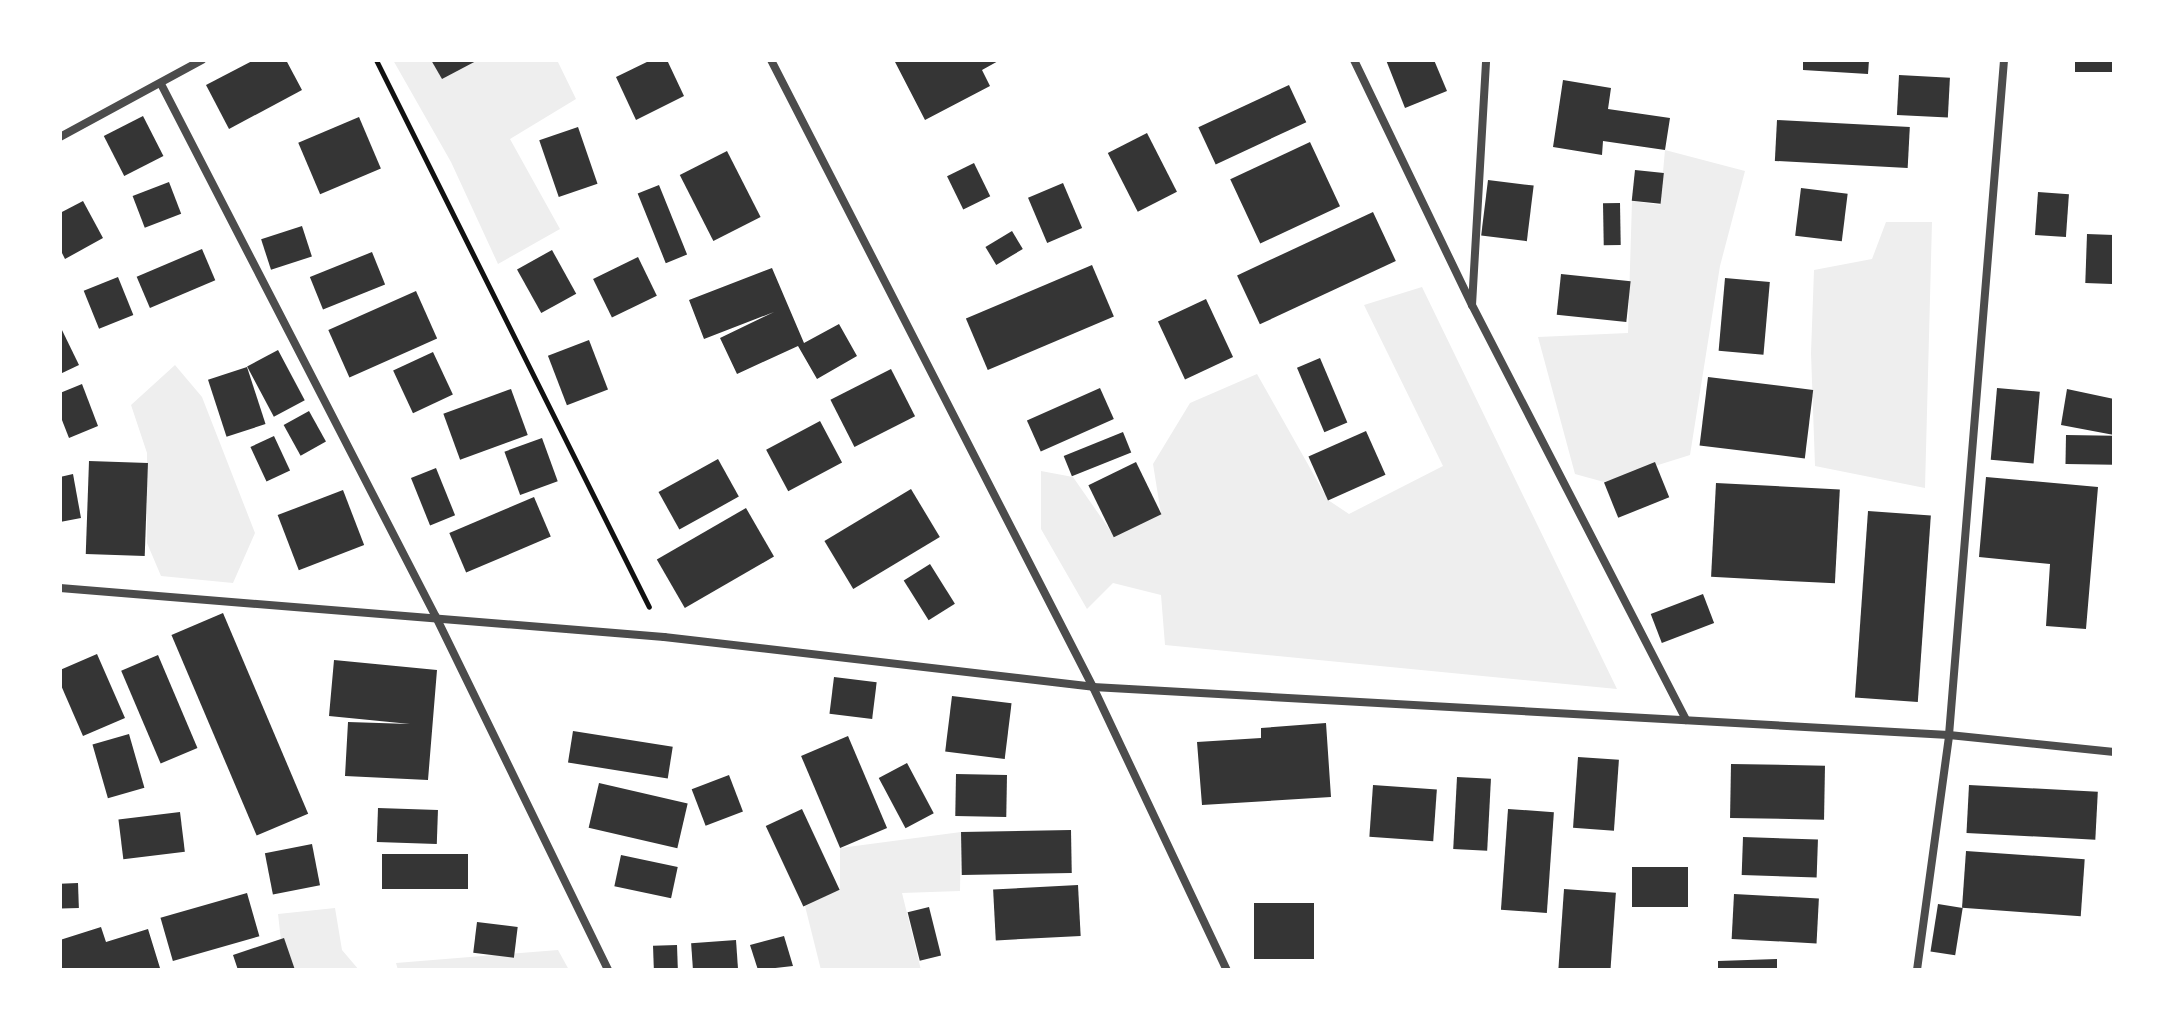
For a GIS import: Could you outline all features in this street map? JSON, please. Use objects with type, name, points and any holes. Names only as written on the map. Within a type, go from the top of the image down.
[{"type":"street","points":[[60,137],[202,60]]},
{"type":"street","points":[[771,60],[1093,687],[1227,970]]},
{"type":"street","points":[[1354,60],[1472,305],[1686,720]]},
{"type":"street","points":[[1472,305],[1486,60]]},
{"type":"street","points":[[1917,970],[1949,735],[2004,60]]},
{"type":"street","points":[[161,84],[436,617],[608,970]]},
{"type":"street","points":[[60,588],[664,637],[1093,687],[1949,735],[2114,752]]},
{"type":"path","points":[[376,60],[664,637]]},
{"type":"shaded area","points":[[393,60],[557,60],[576,99],[510,139],[560,229],[498,264],[451,162]]},
{"type":"shaded area","points":[[1665,150],[1745,171],[1720,266],[1690,455],[1604,482],[1575,474],[1538,337],[1628,333],[1632,201],[1660,205]]},
{"type":"shaded area","points":[[1886,222],[1932,222],[1925,488],[1815,466],[1811,353],[1814,270],[1872,259]]},
{"type":"shaded area","points":[[1422,287],[1617,689],[1165,645],[1161,595],[1113,583],[1087,609],[1041,529],[1041,471],[1073,477],[1114,536],[1161,514],[1153,464],[1190,403],[1257,374],[1328,500],[1349,514],[1443,466],[1364,305]]},
{"type":"shaded area","points":[[175,365],[202,397],[255,533],[233,583],[161,576],[147,543],[147,453],[131,405]]},
{"type":"shaded area","points":[[961,832],[960,891],[902,893],[921,970],[821,970],[805,906],[840,889],[840,848]]},
{"type":"shaded area","points":[[335,908],[342,950],[359,970],[294,970],[281,941],[278,914]]},
{"type":"shaded area","points":[[558,950],[569,970],[398,970],[396,963]]},
{"type":"building","points":[[254,60],[286,60],[302,90],[229,129],[206,85]]},
{"type":"building","points":[[431,60],[478,60],[442,79]]},
{"type":"building","points":[[651,60],[667,60],[684,96],[636,120],[616,77]]},
{"type":"building","points":[[894,60],[1000,60],[982,70],[990,86],[925,120]]},
{"type":"building","points":[[1386,60],[1434,60],[1447,91],[1405,108]]},
{"type":"building","points":[[1803,60],[1869,60],[1868,74],[1803,70]]},
{"type":"building","points":[[2075,60],[2114,60],[2114,72],[2075,72]]},
{"type":"building","points":[[1899,75],[1950,78],[1948,118],[1897,115]]},
{"type":"building","points":[[1563,80],[1611,88],[1608,109],[1670,118],[1665,150],[1603,141],[1602,155],[1553,147]]},
{"type":"building","points":[[1289,85],[1306,122],[1216,164],[1198,127]]},
{"type":"building","points":[[143,116],[163,156],[124,176],[104,136]]},
{"type":"building","points":[[359,117],[381,169],[320,194],[298,143]]},
{"type":"building","points":[[1777,120],[1910,127],[1908,168],[1775,161]]},
{"type":"building","points":[[578,127],[598,184],[559,197],[539,140]]},
{"type":"building","points":[[1147,133],[1177,192],[1138,212],[1108,153]]},
{"type":"building","points":[[1310,142],[1340,206],[1260,244],[1230,179]]},
{"type":"building","points":[[727,151],[761,217],[713,241],[680,175]]},
{"type":"building","points":[[974,163],[990,196],[963,209],[947,176]]},
{"type":"building","points":[[1635,170],[1664,173],[1661,204],[1632,201]]},
{"type":"building","points":[[1488,180],[1534,186],[1527,241],[1481,236]]},
{"type":"building","points":[[169,182],[181,214],[145,228],[133,196]]},
{"type":"building","points":[[1063,183],[1082,228],[1047,243],[1028,198]]},
{"type":"building","points":[[659,185],[687,255],[666,263],[638,194]]},
{"type":"building","points":[[1801,188],[1848,194],[1842,241],[1795,236]]},
{"type":"building","points":[[2038,192],[2069,194],[2066,237],[2035,235]]},
{"type":"building","points":[[83,201],[103,238],[65,259],[60,249],[60,213]]},
{"type":"building","points":[[1603,203],[1620,203],[1621,245],[1604,245]]},
{"type":"building","points":[[1373,212],[1396,261],[1260,324],[1237,275]]},
{"type":"building","points":[[302,226],[312,256],[271,270],[261,239]]},
{"type":"building","points":[[1012,231],[1023,249],[996,265],[985,247]]},
{"type":"building","points":[[2087,234],[2114,235],[2112,284],[2085,283]]},
{"type":"building","points":[[202,249],[215,280],[150,308],[137,277]]},
{"type":"building","points":[[552,250],[576,294],[541,313],[517,269]]},
{"type":"building","points":[[372,252],[385,284],[323,310],[310,277]]},
{"type":"building","points":[[638,257],[657,296],[612,318],[593,279]]},
{"type":"building","points":[[1092,265],[1114,317],[988,370],[966,319]]},
{"type":"building","points":[[772,268],[804,343],[839,324],[857,356],[817,379],[798,346],[737,374],[720,338],[774,312],[704,339],[689,300]]},
{"type":"building","points":[[1561,274],[1631,281],[1626,322],[1557,315]]},
{"type":"building","points":[[118,277],[133,315],[99,329],[84,291]]},
{"type":"building","points":[[1725,278],[1770,282],[1763,355],[1719,351]]},
{"type":"building","points":[[416,291],[437,339],[349,378],[328,330]]},
{"type":"building","points":[[1206,299],[1233,357],[1185,379],[1158,321]]},
{"type":"building","points":[[60,326],[79,365],[60,374]]},
{"type":"building","points":[[589,340],[608,389],[567,405],[548,356]]},
{"type":"building","points":[[278,350],[305,400],[274,417],[247,366]]},
{"type":"building","points":[[433,352],[453,395],[413,413],[393,371]]},
{"type":"building","points":[[1320,358],[1347,422],[1324,432],[1297,368]]},
{"type":"building","points":[[247,367],[266,424],[227,437],[208,380]]},
{"type":"building","points":[[891,369],[915,416],[854,447],[830,400]]},
{"type":"building","points":[[1708,377],[1813,390],[1805,458],[1700,445]]},
{"type":"building","points":[[82,384],[98,426],[69,438],[60,415],[60,393]]},
{"type":"building","points":[[1100,388],[1114,419],[1041,452],[1027,421]]},
{"type":"building","points":[[1997,388],[2040,392],[2034,463],[1991,460]]},
{"type":"building","points":[[511,389],[528,435],[460,460],[443,414]]},
{"type":"building","points":[[2067,389],[2114,399],[2114,435],[2061,425]]},
{"type":"building","points":[[309,411],[326,442],[301,456],[284,425]]},
{"type":"building","points":[[820,421],[842,462],[788,491],[766,450]]},
{"type":"building","points":[[1366,431],[1386,475],[1328,500],[1308,457]]},
{"type":"building","points":[[1123,432],[1131,452],[1072,476],[1064,456]]},
{"type":"building","points":[[2066,435],[2114,436],[2113,465],[2065,464]]},
{"type":"building","points":[[274,436],[290,470],[266,481],[250,447]]},
{"type":"building","points":[[542,438],[558,481],[520,495],[504,452]]},
{"type":"building","points":[[718,459],[739,497],[679,530],[659,492]]},
{"type":"building","points":[[89,461],[148,463],[145,556],[86,554]]},
{"type":"building","points":[[1136,462],[1161,514],[1114,537],[1088,485]]},
{"type":"building","points":[[1655,462],[1669,497],[1618,518],[1604,483]]},
{"type":"building","points":[[436,468],[455,515],[430,525],[411,478]]},
{"type":"building","points":[[73,474],[81,518],[60,522],[60,477]]},
{"type":"building","points":[[1986,477],[2098,487],[2086,629],[2046,626],[2050,564],[1979,557]]},
{"type":"building","points":[[1716,483],[1840,489],[1835,583],[1711,577]]},
{"type":"building","points":[[911,489],[940,537],[853,589],[824,541]]},
{"type":"building","points":[[343,490],[364,545],[299,570],[278,515]]},
{"type":"building","points":[[534,497],[551,537],[466,573],[449,533]]},
{"type":"building","points":[[746,508],[774,556],[685,608],[657,560]]},
{"type":"building","points":[[1868,511],[1931,515],[1918,702],[1855,698]]},
{"type":"building","points":[[930,564],[955,604],[929,620],[904,580]]},
{"type":"building","points":[[1703,594],[1714,623],[1662,643],[1651,614]]},
{"type":"building","points":[[223,613],[308,814],[257,836],[171,635]]},
{"type":"building","points":[[97,654],[125,718],[83,736],[60,683],[60,670]]},
{"type":"building","points":[[158,655],[197,748],[161,764],[121,671]]},
{"type":"building","points":[[334,660],[437,670],[428,780],[345,776],[348,722],[410,724],[329,716]]},
{"type":"building","points":[[834,677],[877,682],[872,719],[829,714]]},
{"type":"building","points":[[952,696],[1012,703],[1005,759],[945,752]]},
{"type":"building","points":[[1326,723],[1331,797],[1202,805],[1197,742],[1261,738],[1261,728]]},
{"type":"building","points":[[573,731],[673,747],[668,778],[568,763]]},
{"type":"building","points":[[129,734],[144,788],[108,798],[92,744]]},
{"type":"building","points":[[848,736],[887,828],[840,848],[801,756]]},
{"type":"building","points":[[1578,757],[1619,760],[1614,831],[1573,828]]},
{"type":"building","points":[[907,763],[934,813],[906,828],[879,778]]},
{"type":"building","points":[[1731,764],[1825,766],[1824,820],[1730,818]]},
{"type":"building","points":[[956,774],[1007,775],[1006,817],[955,816]]},
{"type":"building","points":[[729,775],[743,811],[706,826],[692,789]]},
{"type":"building","points":[[1457,777],[1491,779],[1487,851],[1453,849]]},
{"type":"building","points":[[599,783],[688,803],[677,848],[589,828]]},
{"type":"building","points":[[1373,785],[1437,789],[1433,841],[1369,837]]},
{"type":"building","points":[[1969,785],[2098,792],[2095,840],[1966,833]]},
{"type":"building","points":[[378,808],[438,810],[437,844],[377,842]]},
{"type":"building","points":[[802,809],[840,890],[803,907],[766,826]]},
{"type":"building","points":[[1508,809],[1554,812],[1547,913],[1501,910]]},
{"type":"building","points":[[180,812],[185,852],[123,859],[118,820]]},
{"type":"building","points":[[1071,830],[1072,873],[962,875],[961,832]]},
{"type":"building","points":[[1743,837],[1818,840],[1817,878],[1742,875]]},
{"type":"building","points":[[312,844],[320,885],[273,894],[265,853]]},
{"type":"building","points":[[1966,851],[2085,859],[2081,916],[1962,908]]},
{"type":"building","points":[[382,854],[468,854],[468,889],[382,889]]},
{"type":"building","points":[[621,855],[678,867],[671,898],[614,886]]},
{"type":"building","points":[[1632,867],[1688,867],[1688,907],[1632,907]]},
{"type":"building","points":[[78,883],[79,908],[61,909],[60,884]]},
{"type":"building","points":[[1078,885],[1081,936],[996,940],[993,889]]},
{"type":"building","points":[[1564,889],[1616,893],[1610,970],[1558,970]]},
{"type":"building","points":[[247,893],[259,936],[173,961],[160,918]]},
{"type":"building","points":[[1734,894],[1819,898],[1817,943],[1732,939]]},
{"type":"building","points":[[1254,903],[1314,903],[1314,959],[1254,959]]},
{"type":"building","points":[[1938,904],[1963,908],[1955,955],[1930,951]]},
{"type":"building","points":[[929,907],[941,956],[920,961],[908,912]]},
{"type":"building","points":[[477,922],[518,927],[514,958],[473,953]]},
{"type":"building","points":[[101,927],[106,942],[148,929],[160,968],[60,970],[60,940]]},
{"type":"building","points":[[784,936],[793,966],[758,970],[750,945]]},
{"type":"building","points":[[284,938],[295,970],[238,970],[233,955]]},
{"type":"building","points":[[736,940],[738,970],[693,970],[691,943]]},
{"type":"building","points":[[677,945],[678,970],[654,970],[653,946]]},
{"type":"building","points":[[1777,959],[1777,970],[1718,970],[1718,961]]}]
